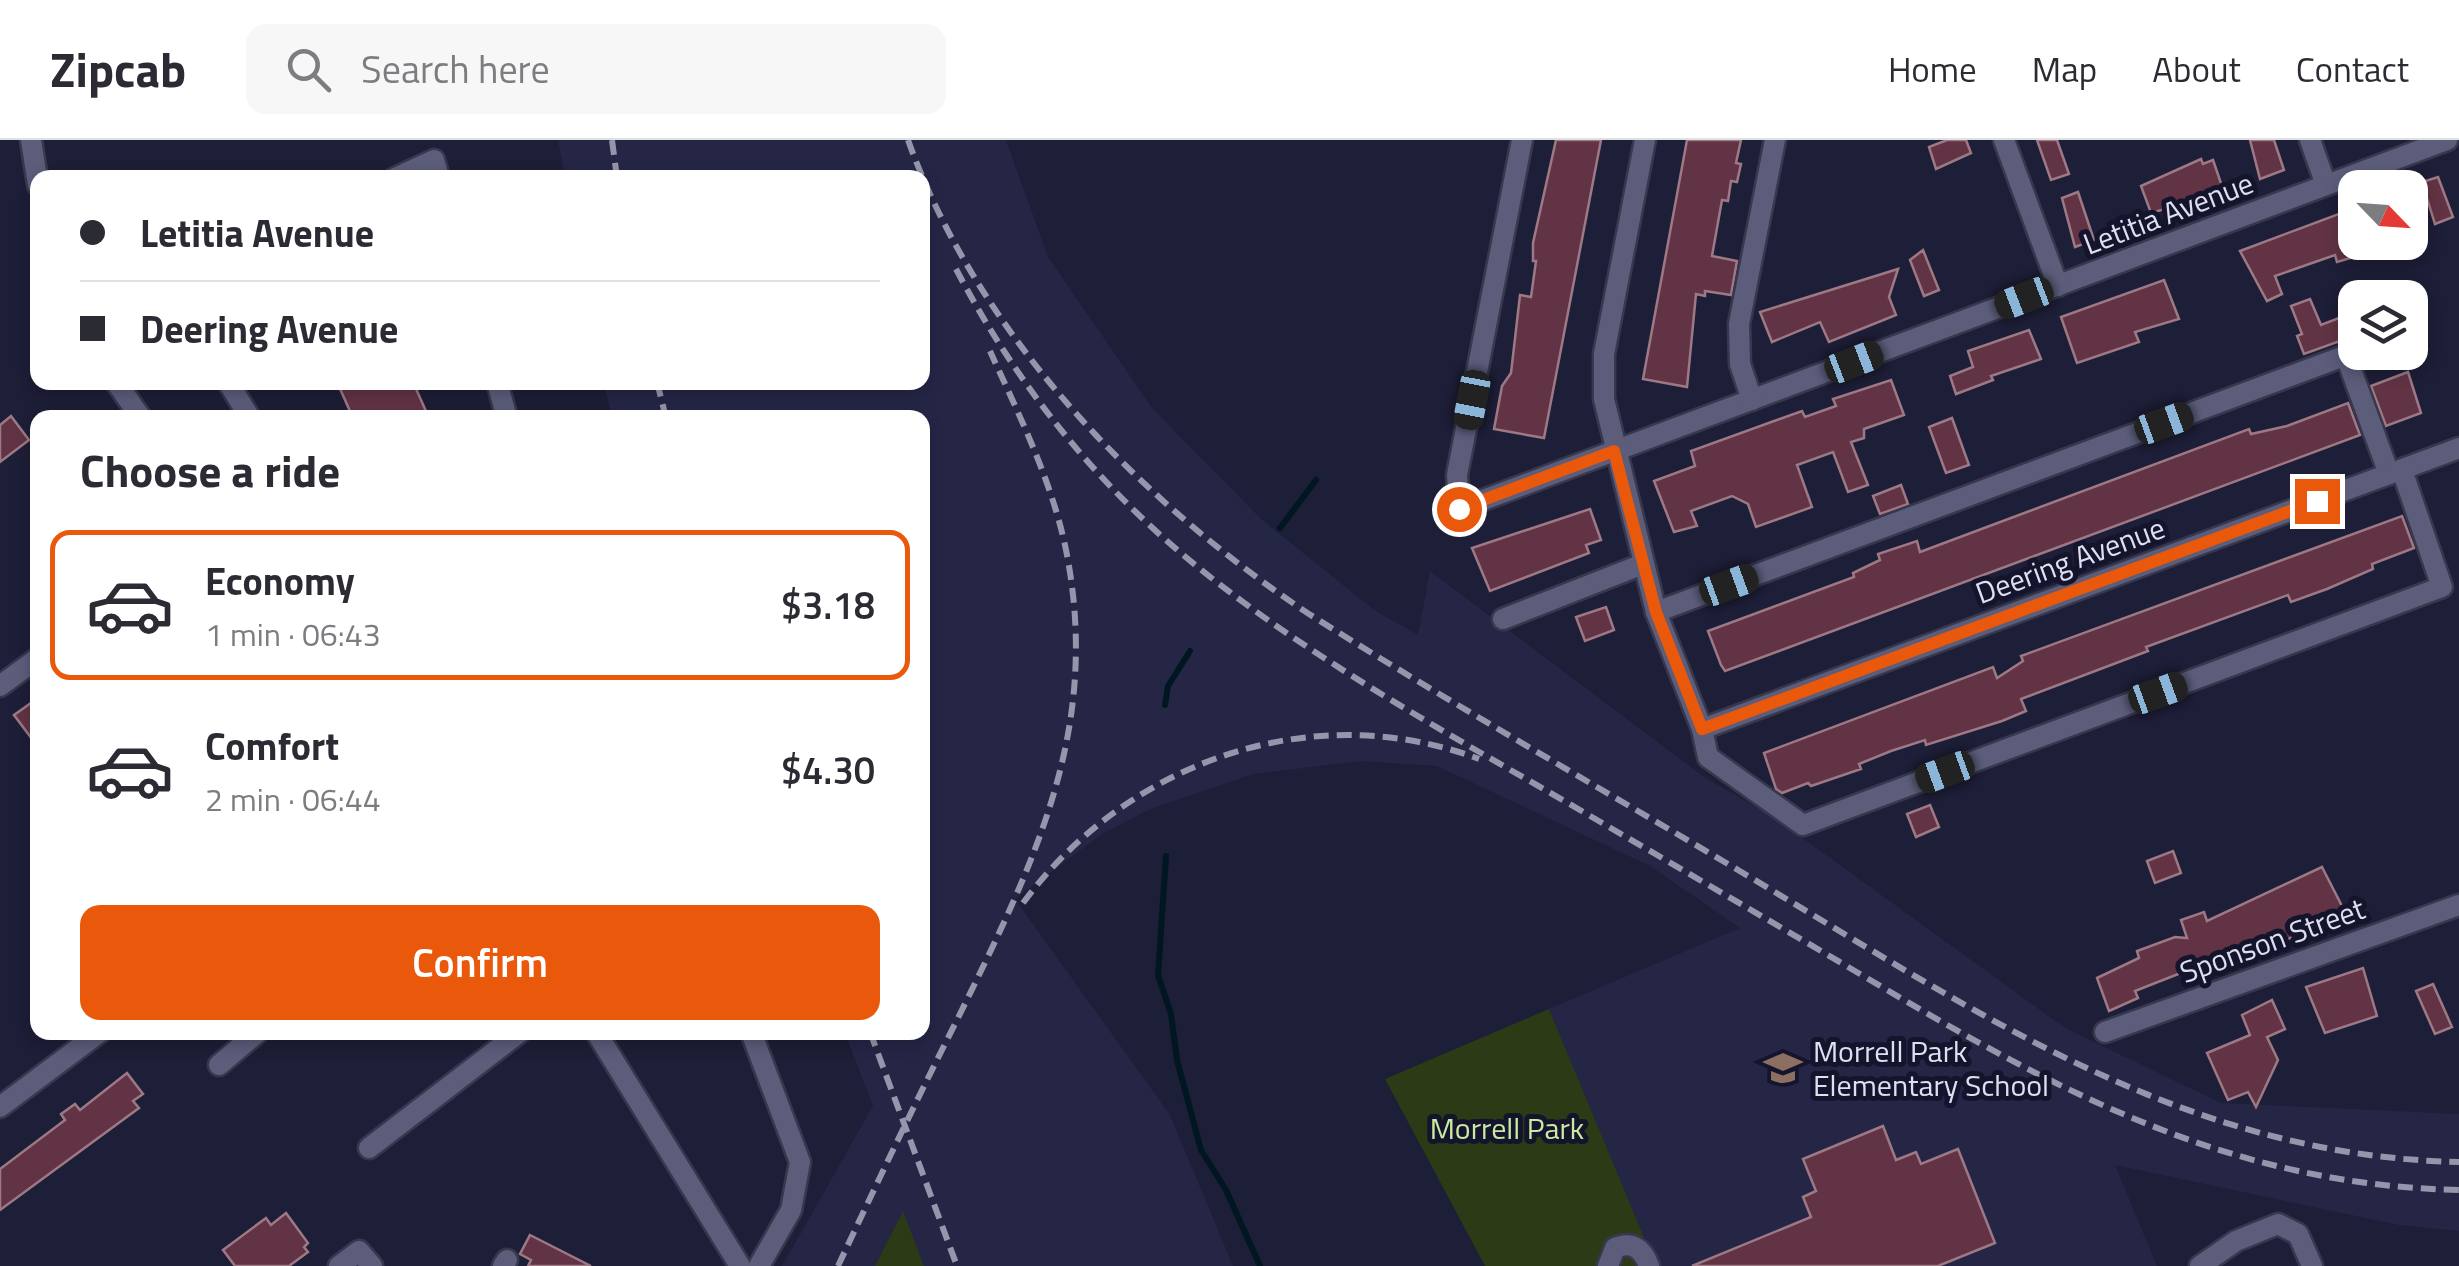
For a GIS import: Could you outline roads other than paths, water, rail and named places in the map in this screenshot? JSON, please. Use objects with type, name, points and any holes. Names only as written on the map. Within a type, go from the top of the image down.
[{"type":"street","points":[[31,140],[36,170]]},
{"type":"street","name":"Letitia Avenue","points":[[1522,140],[1457,475],[1459,509],[2447,140]]},
{"type":"street","points":[[1645,140],[1604,354],[1604,398],[1614,451],[1656,612],[1702,729],[1708,757],[1803,825],[2442,587],[2356,370]]},
{"type":"street","points":[[1752,400],[1740,364],[1739,324],[1774,140]]},
{"type":"street","points":[[2004,140],[2058,286]]},
{"type":"street","points":[[2310,140],[2326,185]]},
{"type":"street","points":[[413,170],[434,160],[436,170]]},
{"type":"street","points":[[1656,612],[2338,358]]},
{"type":"street","name":"Deering Avenue","points":[[1702,729],[2459,448]]},
{"type":"street","points":[[1503,619],[1644,564]]},
{"type":"street","points":[[0,686],[30,664]]},
{"type":"street","name":"Sponson Street","points":[[2105,1032],[2459,905]]},
{"type":"street","points":[[0,1108],[89,1040]]},
{"type":"street","points":[[219,1065],[249,1040]]},
{"type":"street","points":[[369,1148],[510,1040]]},
{"type":"street","points":[[601,1040],[740,1266]]},
{"type":"street","points":[[754,1040],[800,1162],[791,1210],[759,1266]]},
{"type":"street","points":[[2200,1266],[2236,1241],[2278,1224],[2298,1234],[2312,1266]]},
{"type":"street","points":[[1608,1266],[1616,1248],[1631,1244],[1641,1249],[1649,1266]]},
{"type":"street","points":[[339,1266],[366,1258]]},
{"type":"waterway","points":[[1280,528],[1316,480]]},
{"type":"waterway","points":[[1165,705],[1168,686],[1190,651]]},
{"type":"waterway","points":[[1166,856],[1158,975],[1171,1014],[1177,1060],[1201,1150],[1226,1190],[1260,1266]]},
{"type":"railway","points":[[612,140],[616,170]]},
{"type":"railway","points":[[908,140],[920,170]]},
{"type":"railway","points":[[930,193],[976,280],[1021,346],[1071,408],[1184,520],[1309,614],[1909,973],[2080,1065],[2169,1103],[2261,1133],[2357,1153],[2459,1162]]},
{"type":"railway","points":[[956,269],[1000,344],[1049,415],[1135,511],[1216,582],[1381,694],[1932,1016],[2073,1092],[2219,1150],[2295,1170],[2375,1184],[2459,1190]]},
{"type":"railway","points":[[838,1266],[1012,906],[1054,793],[1068,736],[1075,677],[1075,615],[1066,550],[1043,474],[990,351]]},
{"type":"railway","points":[[659,390],[664,410]]},
{"type":"railway","points":[[1023,903],[1066,854],[1115,812],[1169,779],[1227,754],[1289,740],[1352,735],[1416,741],[1479,759]]},
{"type":"railway","points":[[873,1040],[957,1266]]},
{"type":"place","name":"Morrell Park Elementary School","points":[[1783,1068]]},
{"type":"park label","name":"Morrell Park","points":[[1507,1128]]}]
